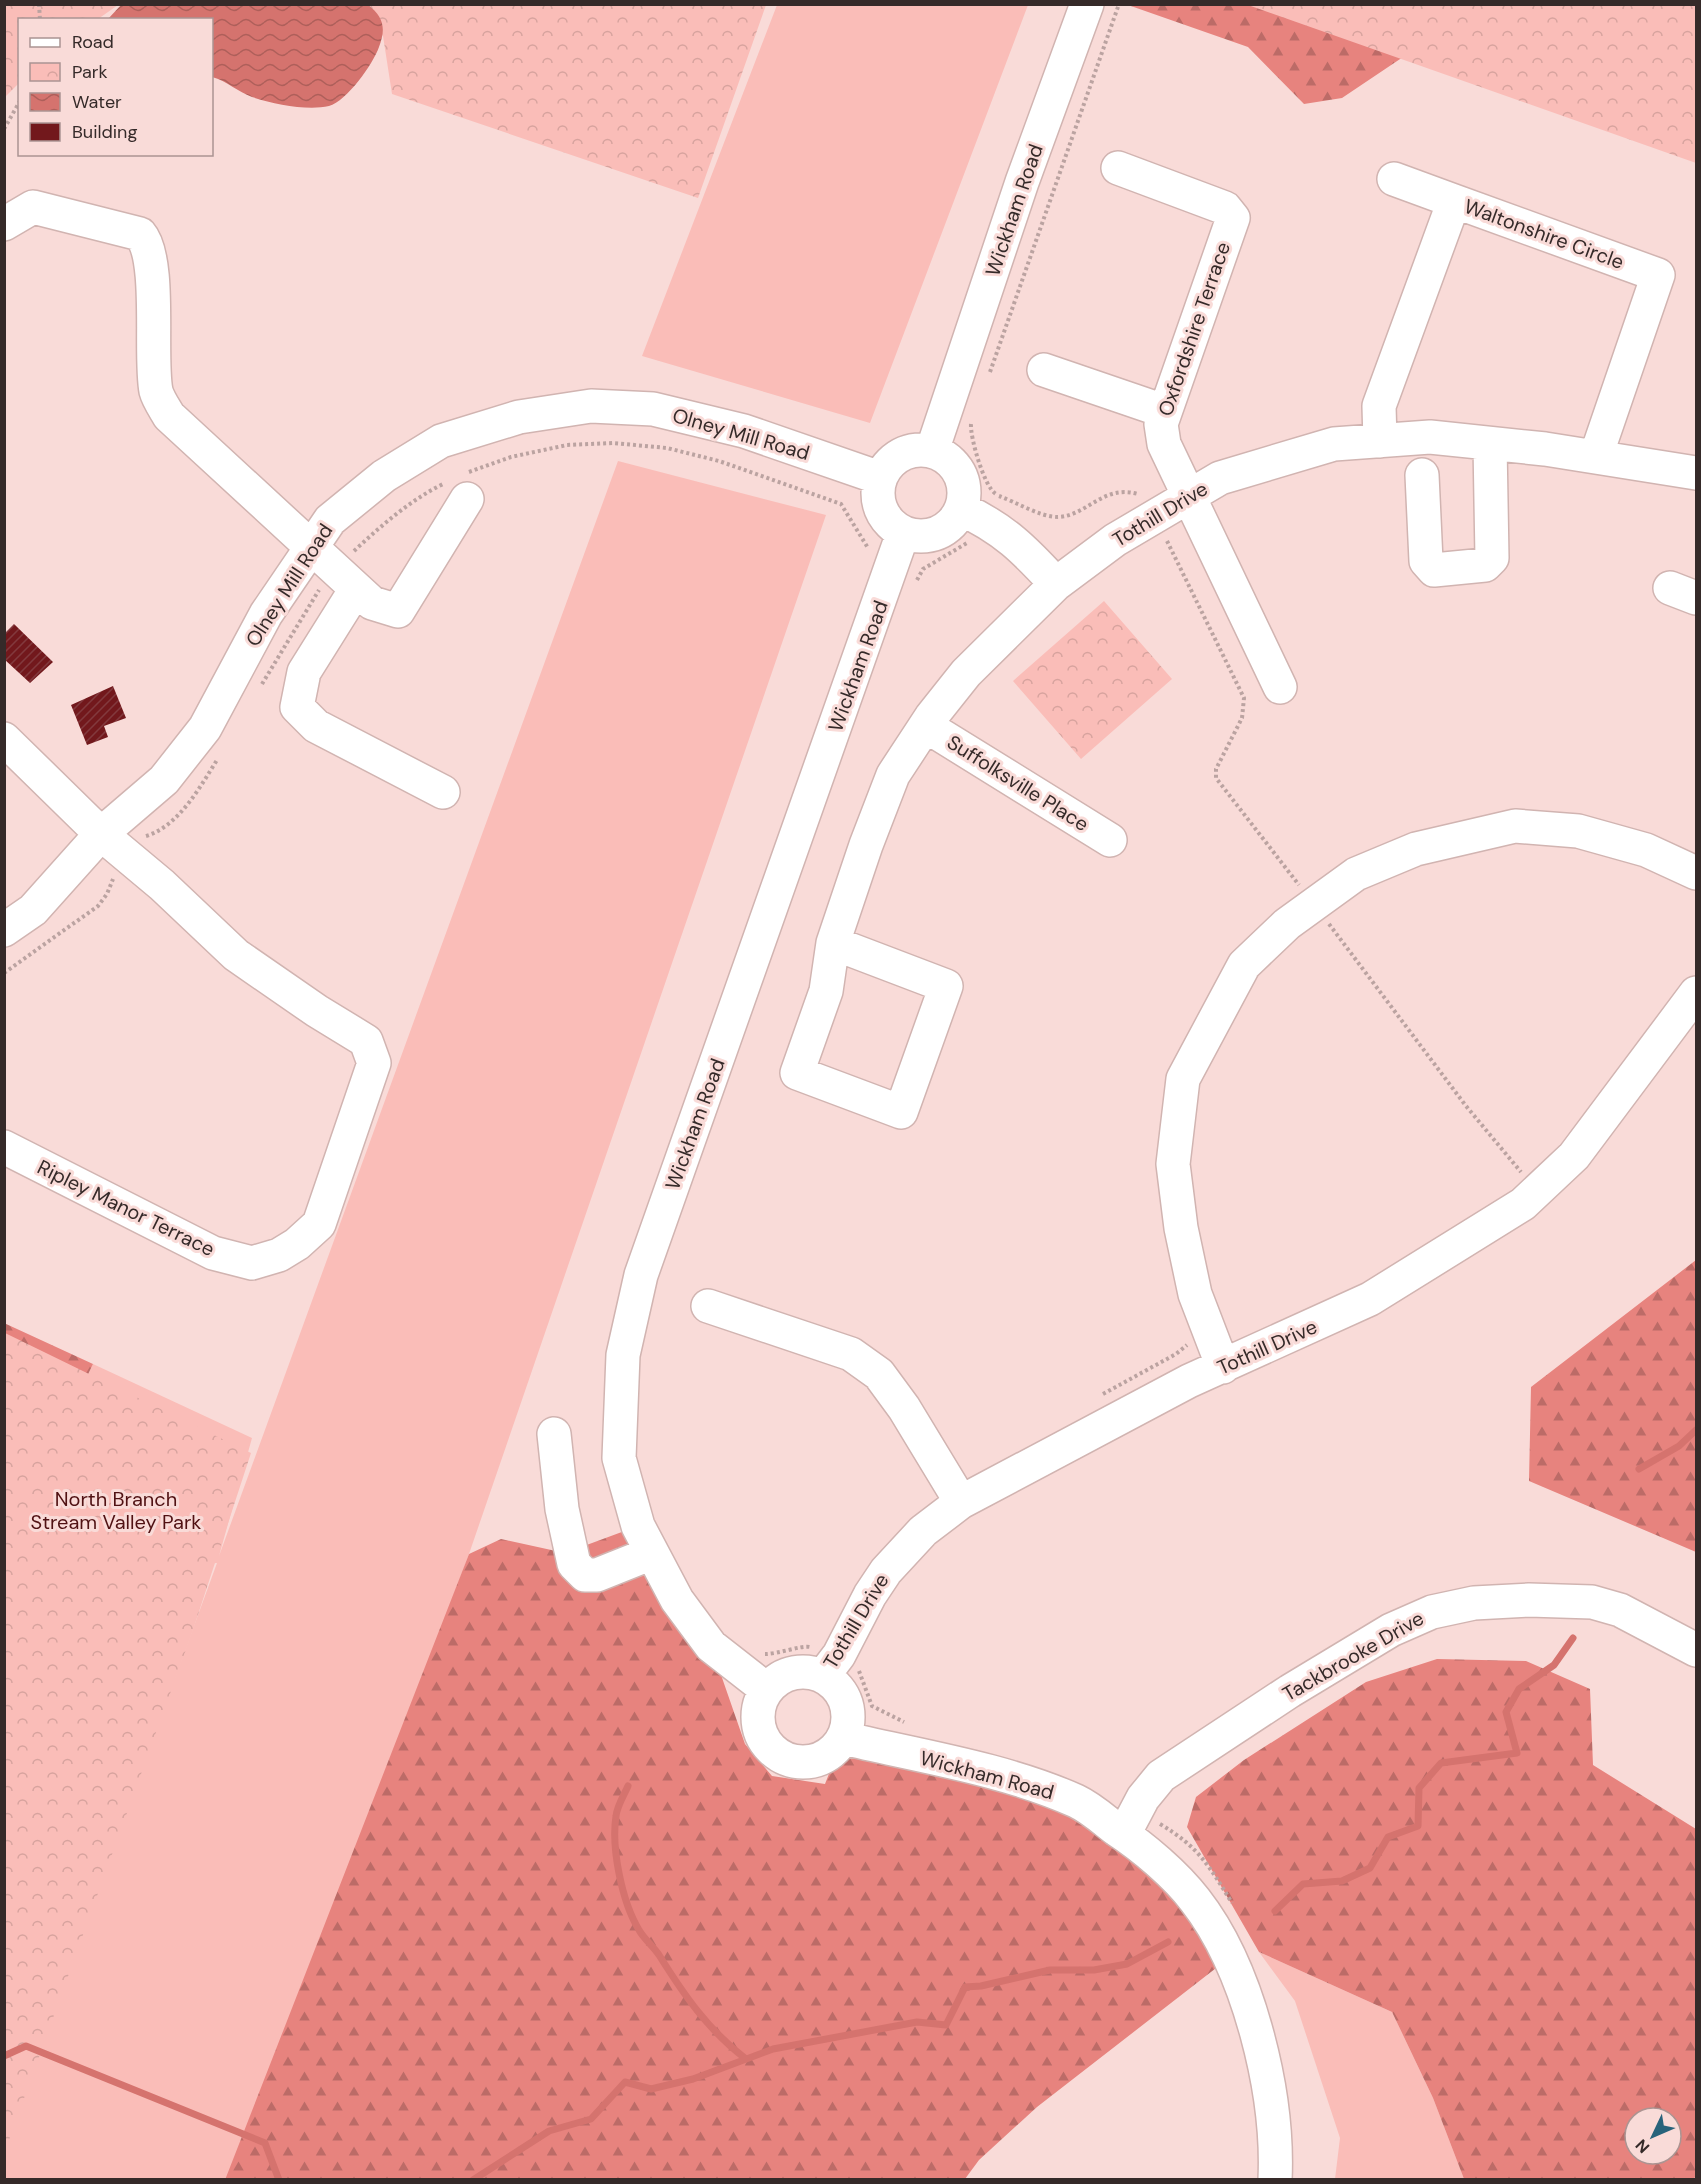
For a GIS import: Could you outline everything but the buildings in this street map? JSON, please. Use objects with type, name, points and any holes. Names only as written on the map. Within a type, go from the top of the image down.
[{"type":"street","name":"Wickham Road","points":[[932,452],[1022,182],[1088,4]]},
{"type":"street","name":"Oxfordshire Terrace","points":[[1118,168],[1225,208],[1233,218],[1161,424],[1164,444],[1280,687]]},
{"type":"street","points":[[1394,179],[1454,201]]},
{"type":"street","name":"Waltonshire Circle","points":[[1380,441],[1379,406],[1454,201],[1658,275],[1596,456]]},
{"type":"street","points":[[4,224],[33,207],[140,234],[147,242],[152,293],[156,392],[169,416],[345,581],[372,603],[398,611],[461,484]]},
{"type":"street","points":[[1044,370],[1164,411]]},
{"type":"street","name":"Olney Mill Road","points":[[4,930],[113,844],[164,780],[205,728],[266,614],[330,520],[384,476],[441,441],[519,417],[591,406],[653,409],[744,430],[880,478]]},
{"type":"street","name":"Tothill Drive","points":[[834,943],[946,986],[900,1112],[797,1073],[826,991],[834,943],[866,844],[893,775],[966,673],[1056,584],[1115,540],[1220,478],[1280,458],[1334,444],[1430,437],[1596,456],[1696,473]]},
{"type":"street","points":[[1422,475],[1426,561],[1434,570],[1485,565],[1492,558],[1490,444]]},
{"type":"street","points":[[982,508],[954,521],[937,533],[917,536],[903,533],[890,524],[881,510],[878,495],[880,478],[888,465],[901,455],[916,450],[932,452],[945,458],[959,474],[964,495],[982,508],[1056,584]]},
{"type":"street","name":"Wickham Road","points":[[766,1689],[711,1646],[677,1600],[638,1526],[620,1458],[623,1355],[642,1275],[903,533]]},
{"type":"street","points":[[345,581],[304,672],[297,707],[316,726],[442,792]]},
{"type":"street","name":"Suffolksville Place","points":[[926,726],[1110,840]]},
{"type":"street","name":"Ripley Manor Terrace","points":[[4,739],[113,844],[236,955],[317,1011],[366,1041],[374,1063],[319,1224],[297,1244],[279,1255],[252,1263],[213,1253],[4,1147]]},
{"type":"street","points":[[1217,1352],[1195,1294],[1181,1228],[1173,1164],[1183,1079],[1244,965],[1287,924],[1356,874],[1416,849],[1515,826],[1578,831],[1646,850],[1696,873]]},
{"type":"street","name":"Tothill Drive","points":[[826,1657],[886,1571],[923,1532],[961,1502],[1189,1381],[1217,1352],[1370,1299],[1523,1204],[1574,1156],[1696,993]]},
{"type":"street","points":[[708,1305],[851,1354],[879,1374],[904,1408],[961,1502]]},
{"type":"street","points":[[554,1434],[562,1509],[574,1564],[585,1575],[597,1575],[652,1553]]},
{"type":"street","name":"Tackbrooke Drive","points":[[1130,1822],[1161,1776],[1290,1691],[1391,1630],[1432,1612],[1485,1602],[1529,1600],[1592,1602],[1620,1610],[1696,1650]]},
{"type":"street","points":[[826,1657],[837,1687],[846,1703],[848,1721],[843,1738],[833,1751],[819,1760],[802,1762],[786,1759],[772,1751],[762,1737],[757,1721],[759,1704],[766,1689],[777,1678],[792,1672],[808,1671],[826,1657]]},
{"type":"street","name":"Wickham Road","points":[[843,1738],[1037,1786],[1130,1822],[1195,1900],[1229,1958],[1257,2033],[1269,2088],[1275,2180]]},
{"type":"path","points":[[986,381],[1119,4]]},
{"type":"path","points":[[4,129],[18,104]]},
{"type":"path","points":[[916,582],[923,569],[974,538],[982,508],[992,492],[971,437],[975,414]]},
{"type":"path","points":[[257,692],[296,625],[345,581],[380,526],[419,496],[461,484],[512,457],[567,445],[613,443],[667,448],[720,461],[841,504],[868,547],[868,557]]},
{"type":"path","points":[[982,508],[1056,517],[1067,515],[1098,499],[1129,492],[1138,494],[1154,517],[1244,698],[1242,718],[1216,769],[1215,778],[1466,1106],[1524,1175],[1515,1182]]},
{"type":"path","points":[[4,974],[98,906],[112,883],[113,844],[139,838],[166,827],[218,759]]},
{"type":"path","points":[[1096,1398],[1176,1354],[1185,1345],[1194,1345],[1217,1352]]},
{"type":"path","points":[[805,1646],[826,1657]]},
{"type":"path","points":[[761,1654],[782,1654],[805,1646],[859,1670],[872,1706],[908,1725]]},
{"type":"path","points":[[1130,1822],[1187,1839],[1203,1857],[1235,1908]]},
{"type":"green space","points":[[5,4],[118,4],[99,18],[18,18],[18,84],[5,97]]},
{"type":"green space","points":[[354,5],[766,5],[698,198],[392,94],[383,36]]},
{"type":"green space","points":[[777,5],[1028,5],[870,423],[642,356]]},
{"type":"green space","points":[[1128,5],[1696,5],[1415,49],[1342,98],[1304,104],[1248,47]]},
{"type":"green space","points":[[1248,5],[1696,5],[1696,163]]},
{"type":"green space","points":[[618,461],[826,515],[469,1554],[235,2179],[5,2179],[4,2146],[217,1563],[89,1569],[65,1422],[93,1364],[252,1438],[219,1556]]},
{"type":"green space","points":[[1104,601],[1172,679],[1081,759],[1013,681]]},
{"type":"green space","points":[[1696,1260],[1696,1552],[1529,1481],[1531,1387]]},
{"type":"green space","points":[[4,1323],[93,1364],[65,1422],[5,1399]]},
{"type":"green space","name":"North Branch Stream Valley Park","points":[[5,1333],[251,1453],[193,1630],[5,2151]]},
{"type":"green space","points":[[638,1526],[711,1646],[745,1744],[772,1776],[825,1784],[843,1738],[964,1767],[1124,1834],[1229,1958],[1037,2107],[979,2160],[965,2179],[225,2180],[469,1554],[501,1539],[565,1553]]},
{"type":"green space","points":[[1437,1659],[1526,1661],[1590,1689],[1593,1765],[1696,1829],[1696,2177],[1690,2180],[1464,2179],[1433,2098],[1392,2012],[1259,1952],[1187,1827],[1196,1797],[1244,1760],[1366,1682]]},
{"type":"green space","points":[[1259,1952],[1392,2012],[1433,2098],[1464,2179],[1335,2179],[1340,2138],[1295,2001]]},
{"type":"water","points":[[121,5],[368,5],[377,14],[383,29],[379,47],[371,63],[344,97],[329,106],[301,107],[252,97],[213,77],[213,18],[109,18]]},
{"type":"waterway","points":[[1639,1469],[1679,1446],[1696,1430]]},
{"type":"waterway","points":[[1275,1911],[1303,1884],[1342,1881],[1370,1868],[1388,1837],[1418,1826],[1419,1788],[1441,1763],[1517,1753],[1506,1712],[1519,1689],[1554,1665],[1573,1638]]},
{"type":"waterway","points":[[628,1786],[617,1812],[615,1843],[619,1874],[633,1918],[641,1933],[708,2024],[746,2059]]},
{"type":"waterway","points":[[473,2180],[549,2131],[591,2119],[625,2082],[651,2089],[693,2079],[773,2049],[917,2022],[946,2025],[965,1987],[981,1986],[1050,1970],[1094,1970],[1127,1964],[1168,1942]]},
{"type":"waterway","points":[[4,2056],[26,2046],[265,2143],[279,2180]]}]
